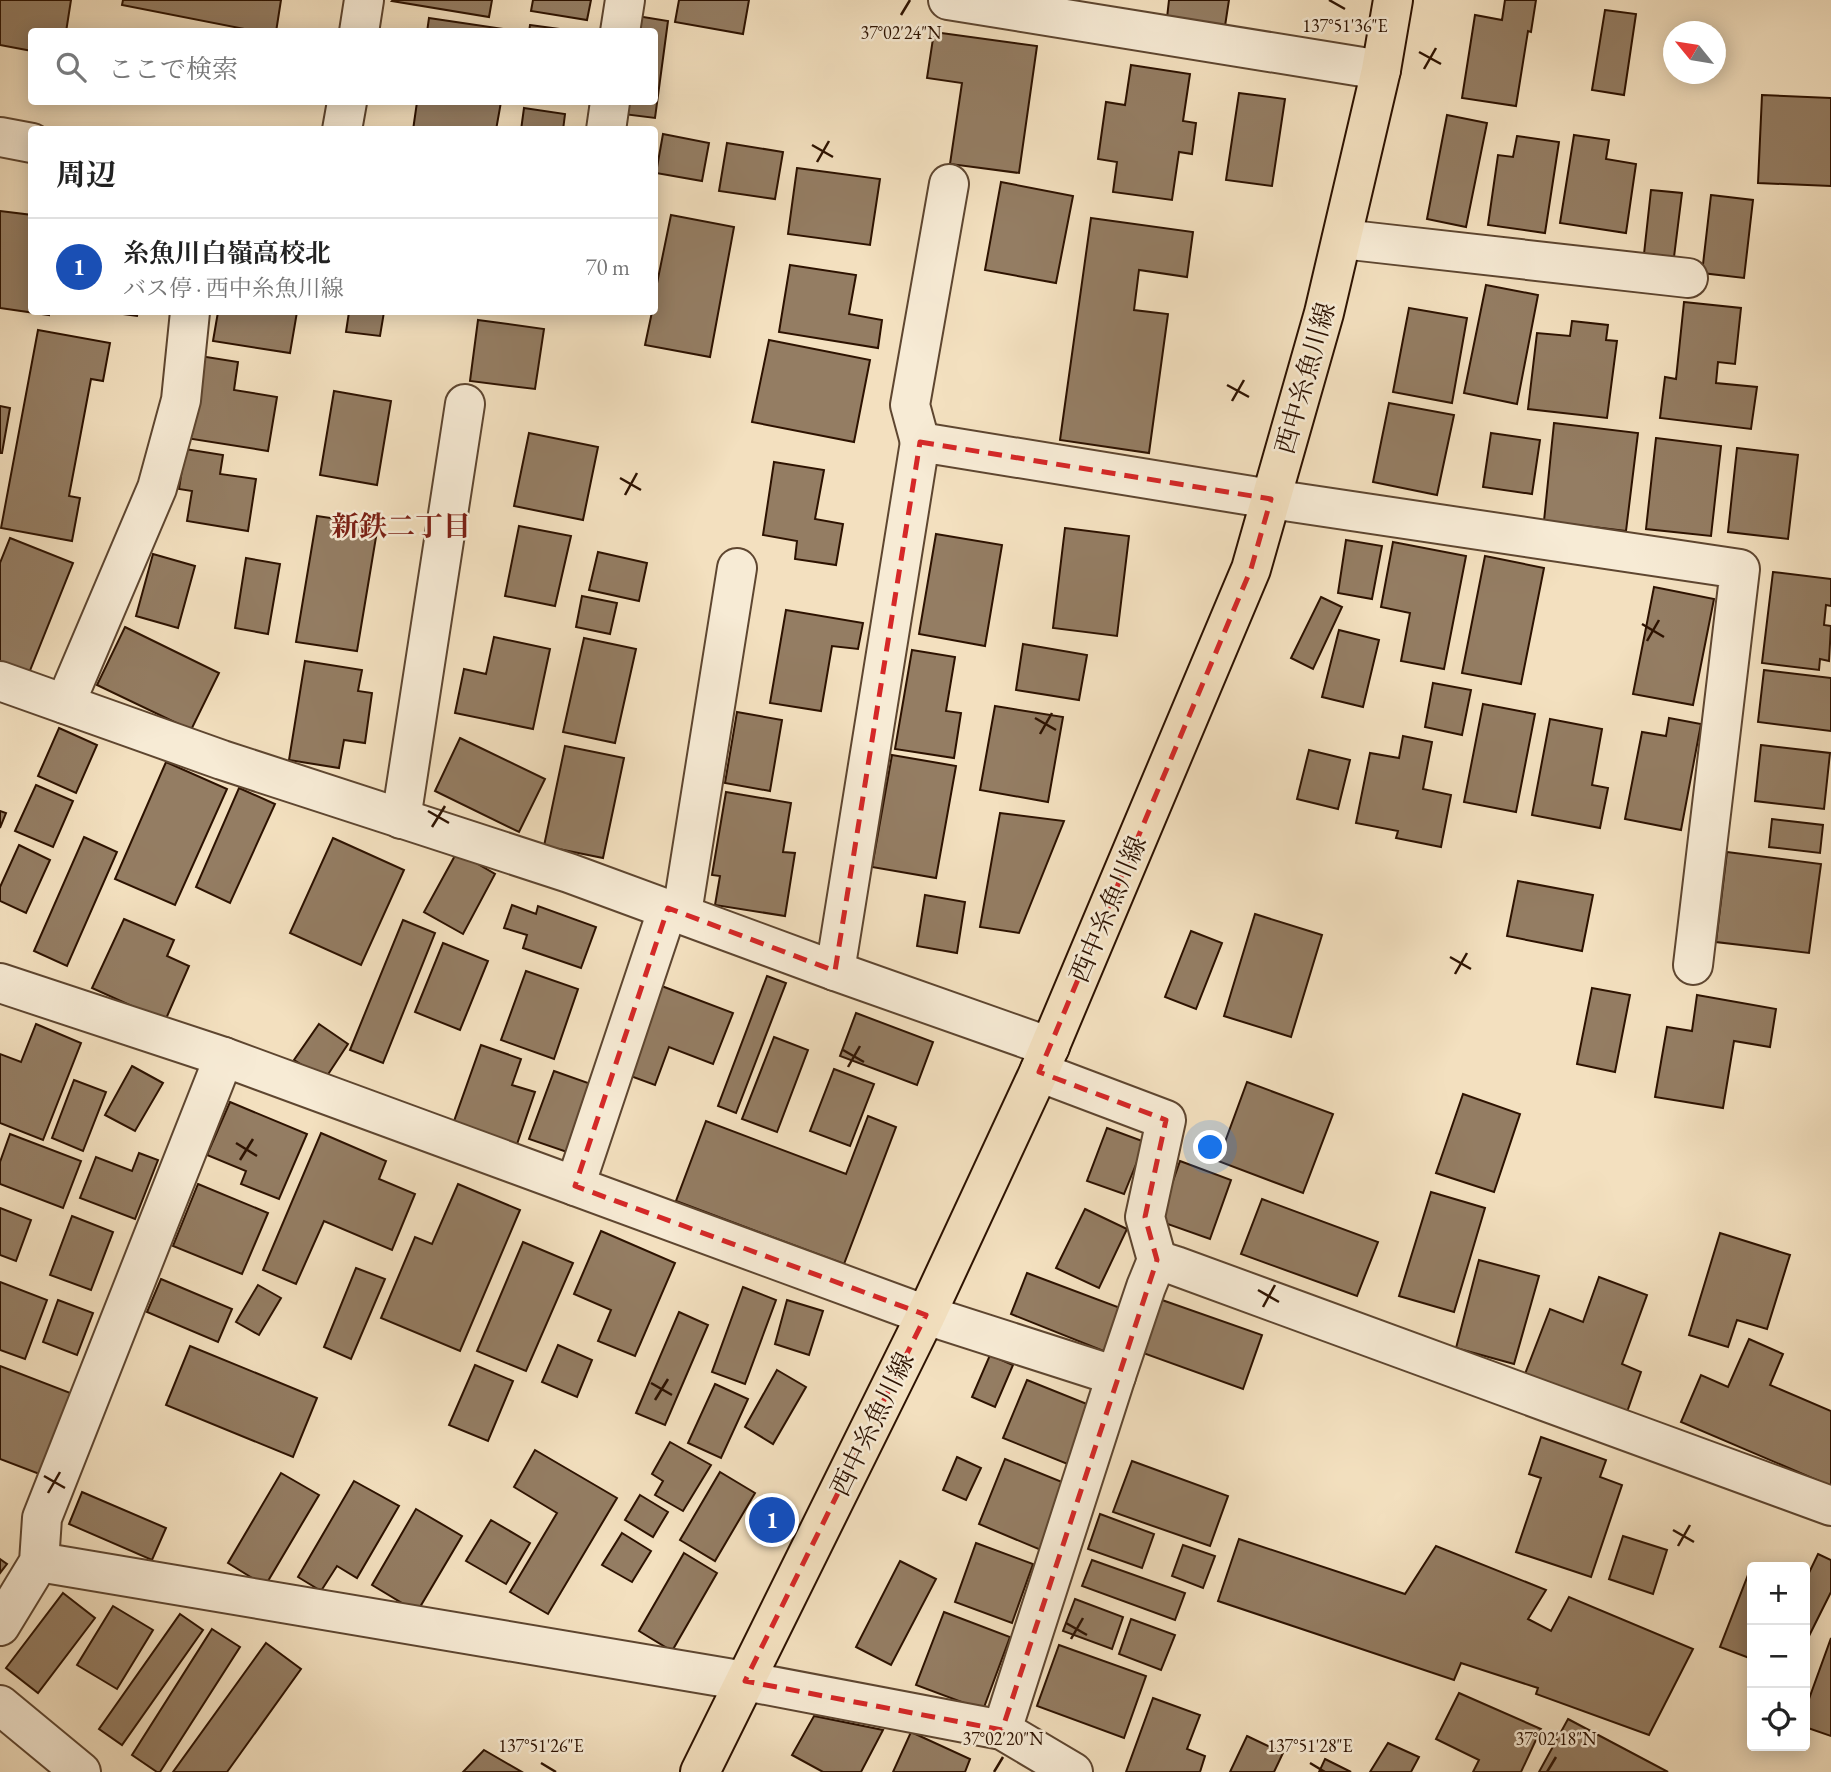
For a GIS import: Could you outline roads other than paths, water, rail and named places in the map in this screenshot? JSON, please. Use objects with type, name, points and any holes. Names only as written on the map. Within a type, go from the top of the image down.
[{"type":"main road","name":"西中糸魚川線","points":[[700,1772],[926,1315],[1044,1059],[1251,569],[1324,313],[1381,70],[1393,0]]},
{"type":"street","points":[[360,28],[364,0]]},
{"type":"street","points":[[621,28],[625,0]]},
{"type":"street","points":[[948,0],[1121,14],[1381,70]]},
{"type":"street","points":[[343,126],[346,105]]},
{"type":"street","points":[[607,126],[610,105]]},
{"type":"street","points":[[0,138],[28,142]]},
{"type":"street","points":[[835,971],[920,442],[910,405],[949,184]]},
{"type":"street","points":[[1342,239],[1688,278]]},
{"type":"street","points":[[65,704],[157,488],[181,400],[190,315]]},
{"type":"street","points":[[401,819],[465,404]]},
{"type":"street","points":[[920,442],[1271,499],[1740,569],[1693,965]]},
{"type":"street","points":[[575,1186],[675,911],[737,568]]},
{"type":"street","points":[[0,681],[222,760],[569,873],[835,971],[1044,1059],[1166,1120],[1145,1217],[1157,1260],[1116,1376],[1002,1730]]},
{"type":"street","points":[[0,984],[224,1057],[926,1315],[1116,1376]]},
{"type":"street","points":[[0,1626],[39,1562],[42,1518],[224,1057]]},
{"type":"street","points":[[1157,1260],[1831,1506]]},
{"type":"street","points":[[39,1562],[745,1681],[1002,1730],[1073,1772]]},
{"type":"street","points":[[0,1705],[81,1772]]},
{"type":"place","name":"糸魚川白嶺高校北","points":[[772,1520]]},
{"type":"district","name":"新鉄二丁目","points":[[401,526]]}]
